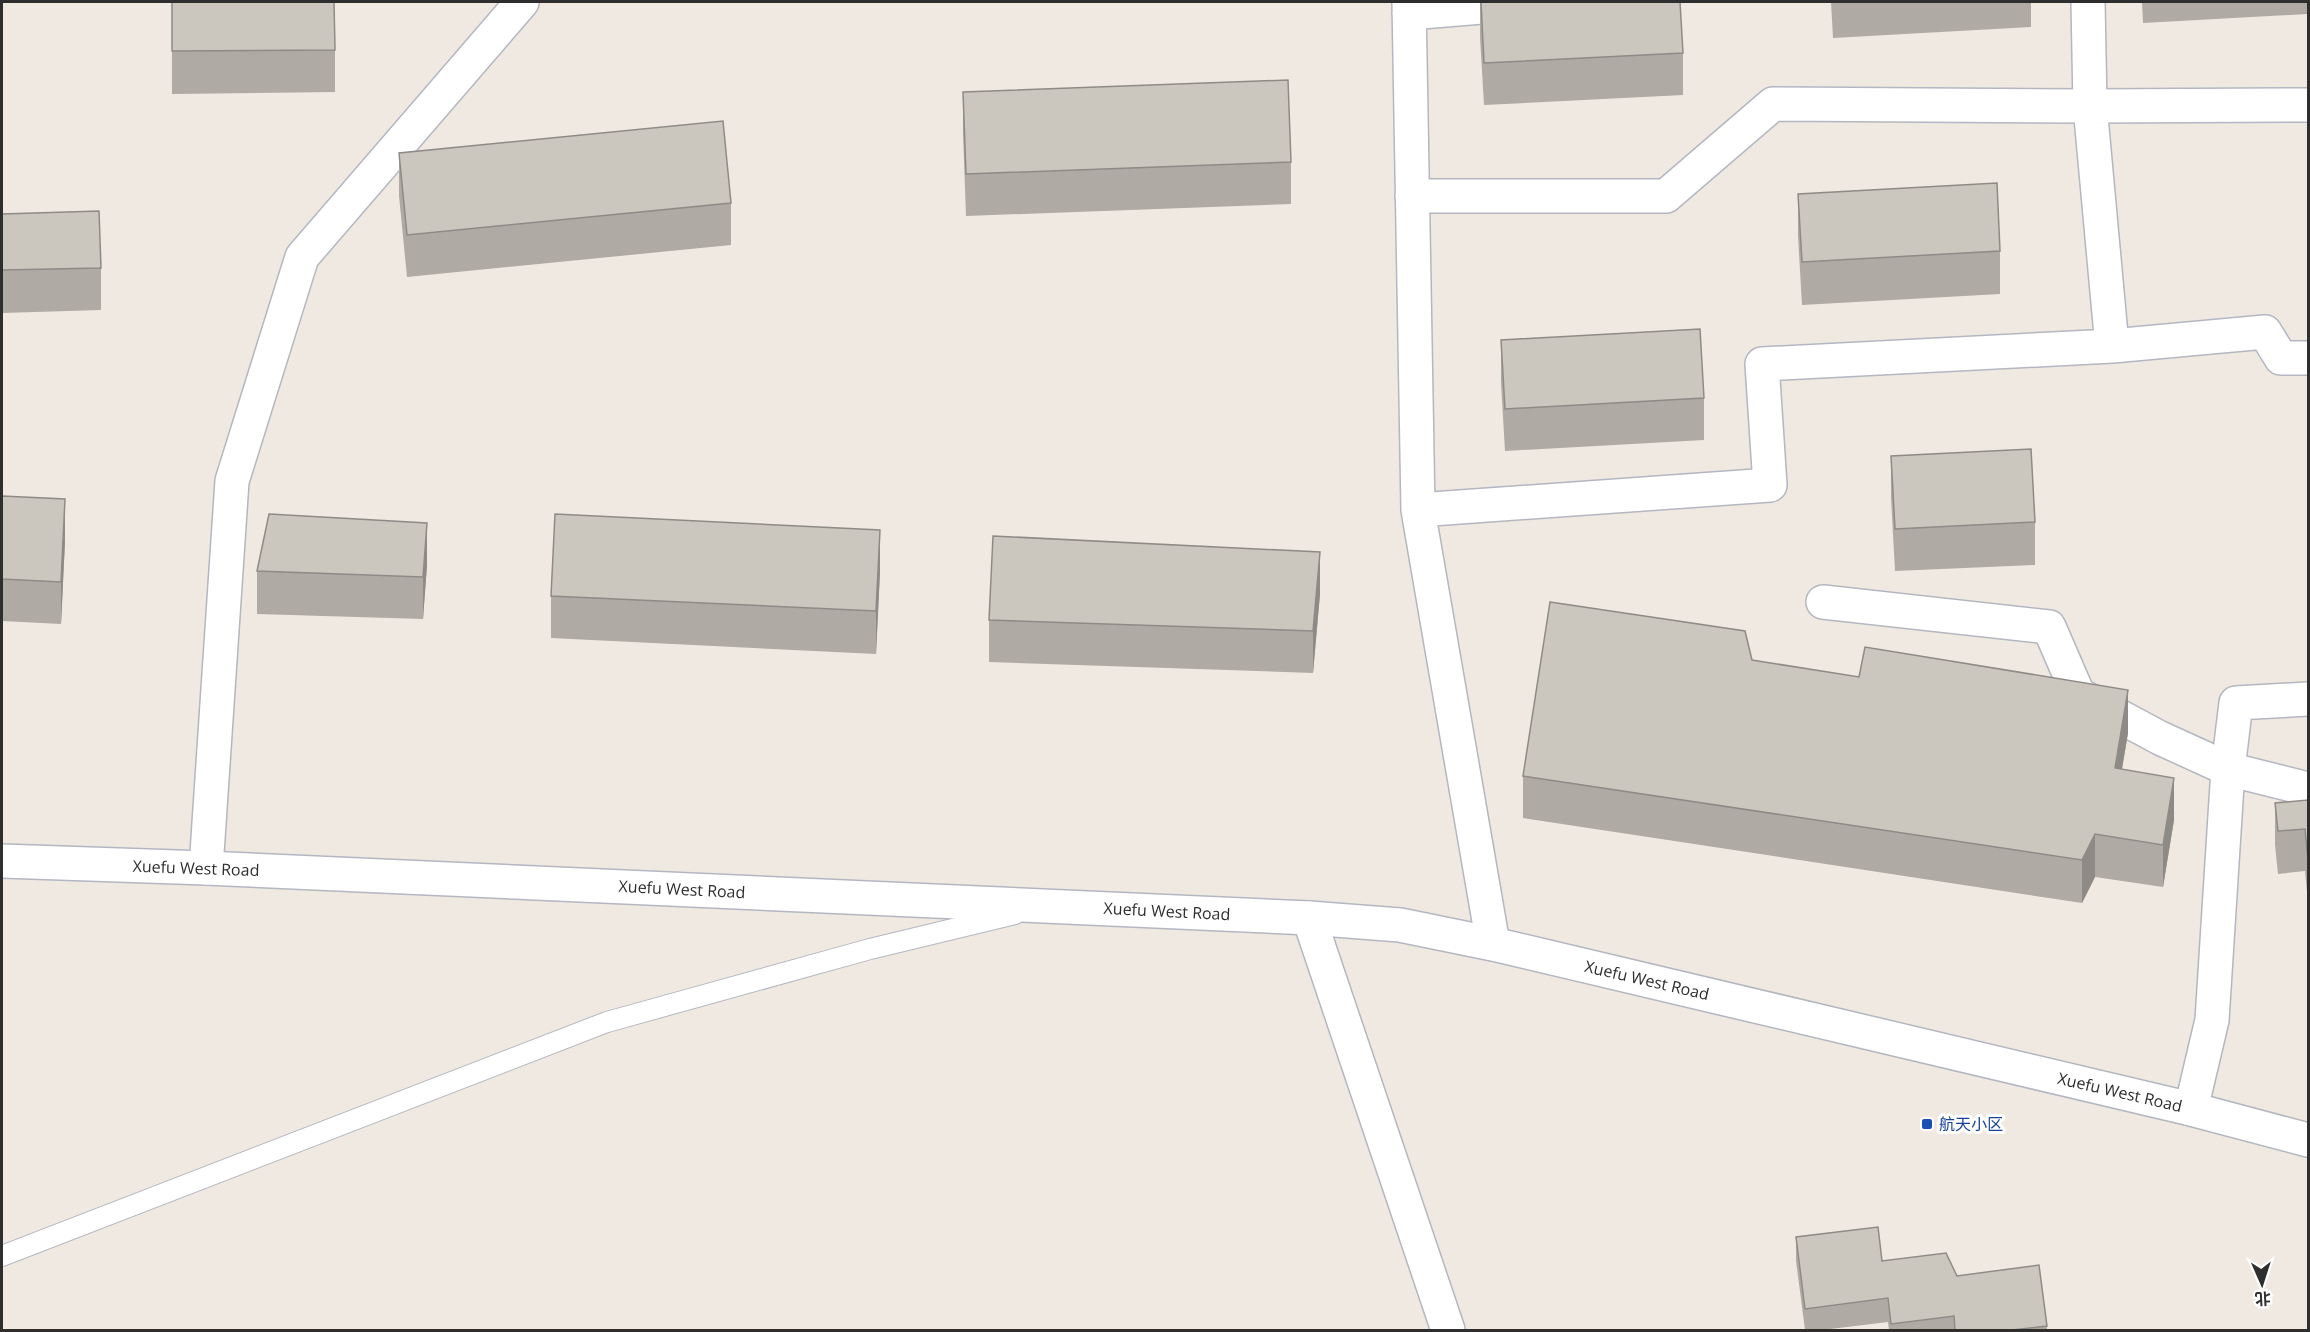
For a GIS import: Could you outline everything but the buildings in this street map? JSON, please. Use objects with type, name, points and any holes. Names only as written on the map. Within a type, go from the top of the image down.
[{"type":"street","points":[[206,868],[232,481],[302,257],[522,2]]},
{"type":"street","points":[[1493,944],[1418,510],[1409,7],[1544,2]]},
{"type":"street","points":[[2088,2],[2090,106],[2112,346]]},
{"type":"street","points":[[1412,196],[1666,196],[1773,104],[2308,105]]},
{"type":"street","points":[[1418,510],[1770,485],[1762,364],[2112,346],[2265,332],[2281,358],[2308,358]]},
{"type":"street","points":[[1823,602],[2049,627],[2078,694],[2160,738],[2228,769],[2308,789]]},
{"type":"street","points":[[2191,1109],[2212,1020],[2228,769],[2236,704],[2308,699]]},
{"type":"street","name":"Xuefu West Road","points":[[2,861],[1047,906],[1309,918],[1400,925],[1493,944],[2191,1109],[2308,1140]]},
{"type":"street","points":[[1309,918],[1448,1330]]},
{"type":"lane","points":[[2,1256],[607,1022],[870,949],[1047,906]]},
{"type":"place","name":"航天小区","points":[[1927,1124]]}]
